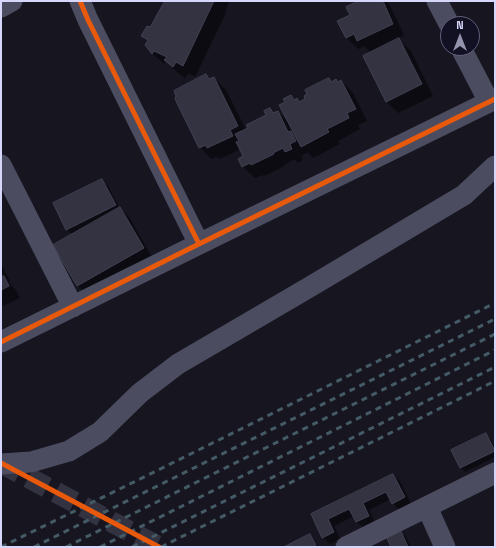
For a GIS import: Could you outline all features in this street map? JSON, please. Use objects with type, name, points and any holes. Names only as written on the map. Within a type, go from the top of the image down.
[{"type":"street","points":[[1,7],[12,1]]},
{"type":"street","points":[[66,1],[84,10],[199,244]]},
{"type":"street","points":[[437,1],[445,16]]},
{"type":"street","points":[[1,342],[492,100],[466,56]]},
{"type":"street","points":[[1,165],[73,307]]},
{"type":"street","points":[[1,464],[31,462],[69,451],[100,432],[140,393],[178,364],[464,196],[495,166]]},
{"type":"street","points":[[346,547],[495,472]]},
{"type":"street","points":[[427,506],[445,547]]},
{"type":"building","points":[[165,1],[214,1],[183,66],[176,62],[173,67],[164,60],[167,57],[154,51],[152,54],[145,45],[148,40],[141,36],[147,26],[150,27]]},
{"type":"building","points":[[359,1],[383,1],[393,24],[357,41],[354,34],[346,38],[337,21],[350,15],[346,7]]},
{"type":"building","points":[[399,38],[422,84],[386,102],[363,56]]},
{"type":"building","points":[[206,74],[209,79],[214,77],[238,126],[230,130],[233,136],[207,148],[206,145],[199,148],[175,99],[176,96],[174,91]]},
{"type":"building","points":[[329,78],[331,82],[336,79],[338,82],[341,80],[356,109],[347,113],[349,118],[327,129],[329,132],[301,147],[279,105],[285,102],[283,99],[291,95],[294,100],[297,98],[299,102],[305,99],[304,96],[307,94],[305,90]]},
{"type":"building","points":[[270,108],[273,113],[278,111],[288,132],[291,131],[296,141],[290,144],[292,149],[285,152],[283,148],[251,165],[250,163],[242,167],[238,159],[243,156],[236,142],[239,141],[235,134],[248,128],[246,125],[266,115],[264,111]]},
{"type":"building","points":[[102,179],[116,205],[66,230],[53,203]]},
{"type":"building","points":[[120,207],[144,248],[77,286],[53,245]]},
{"type":"building","points":[[4,276],[9,286],[1,290],[1,277]]},
{"type":"building","points":[[486,433],[495,451],[460,468],[451,450]]},
{"type":"building","points":[[393,474],[405,497],[392,504],[386,492],[363,503],[369,516],[356,522],[349,509],[328,519],[334,532],[322,538],[311,514]]},
{"type":"building","points":[[400,529],[408,547],[391,547],[386,536]]},
{"type":"building","points":[[310,534],[316,545],[312,547],[284,547]]},
{"type":"tunnel","points":[[1,463],[159,547]]},
{"type":"railway","points":[[1,547],[495,303]]},
{"type":"railway","points":[[34,547],[495,319]]},
{"type":"railway","points":[[66,547],[495,334]]},
{"type":"railway","points":[[100,547],[495,350]]},
{"type":"railway","points":[[132,547],[495,367]]},
{"type":"railway","points":[[161,547],[495,381]]},
{"type":"cycle path","points":[[80,1],[199,244]]},
{"type":"cycle path","points":[[1,342],[495,99]]},
{"type":"cycle path","points":[[1,463],[159,547]]}]
